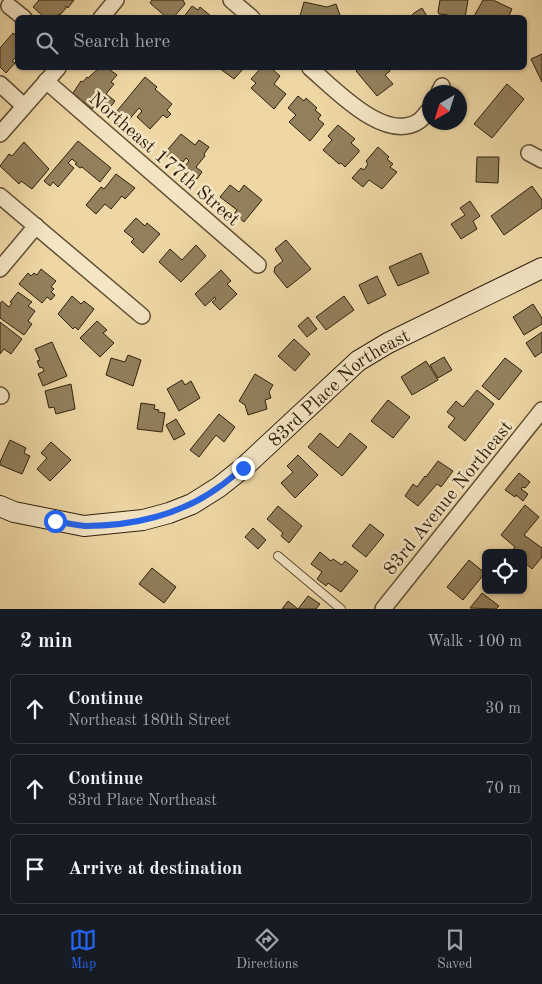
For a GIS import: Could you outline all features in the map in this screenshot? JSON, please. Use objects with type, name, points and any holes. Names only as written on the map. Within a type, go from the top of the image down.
[{"type":"street","points":[[104,15],[116,0]]},
{"type":"street","points":[[231,0],[248,15]]},
{"type":"street","points":[[9,6],[20,15]]},
{"type":"street","points":[[0,134],[56,70]]},
{"type":"street","points":[[312,70],[366,114],[382,124],[409,125],[422,117]]},
{"type":"street","name":"Northeast 177th Street","points":[[46,81],[258,265]]},
{"type":"street","points":[[0,84],[24,106]]},
{"type":"street","points":[[0,196],[142,316]]},
{"type":"street","points":[[0,269],[36,226]]},
{"type":"street","name":"83rd Place Northeast","points":[[0,506],[14,512],[84,526],[143,520],[192,504],[219,487],[243,468],[358,361],[388,343],[542,268]]},
{"type":"street","name":"83rd Avenue Northeast","points":[[383,609],[542,410]]},
{"type":"lane","points":[[278,556],[341,609]]},
{"type":"building","points":[[39,0],[74,0],[68,8],[66,6],[60,15],[42,15],[33,7]]},
{"type":"building","points":[[152,0],[183,0],[185,4],[176,15],[164,15],[150,3]]},
{"type":"building","points":[[440,0],[468,0],[466,15],[448,15],[439,14]]},
{"type":"building","points":[[483,0],[493,0],[512,9],[509,15],[475,15]]},
{"type":"building","points":[[304,2],[327,7],[336,4],[340,15],[300,15]]},
{"type":"building","points":[[192,6],[198,10],[200,7],[210,15],[185,15]]},
{"type":"building","points":[[422,8],[426,15],[412,15]]},
{"type":"building","points":[[13,33],[15,35],[15,58],[12,61],[15,63],[6,73],[0,67],[0,48]]},
{"type":"building","points":[[542,54],[542,82],[531,59]]},
{"type":"building","points":[[97,70],[110,70],[117,75],[111,82],[114,84],[106,94],[115,101],[108,110],[99,102],[92,109],[73,93],[81,81],[83,82]]},
{"type":"building","points":[[222,70],[242,70],[234,79]]},
{"type":"building","points":[[259,70],[273,70],[280,76],[274,84],[286,94],[274,109],[251,88],[256,83],[251,79]]},
{"type":"building","points":[[390,70],[385,75],[393,84],[377,96],[356,71]]},
{"type":"building","points":[[145,77],[172,104],[167,110],[171,114],[167,118],[163,115],[150,129],[137,117],[142,111],[139,108],[128,121],[117,111]]},
{"type":"building","points":[[507,84],[524,99],[492,138],[474,124]]},
{"type":"building","points":[[298,96],[304,101],[306,98],[317,108],[315,110],[321,115],[318,119],[324,124],[310,141],[289,122],[296,115],[288,108]]},
{"type":"building","points":[[338,125],[355,139],[351,143],[359,150],[345,167],[323,150],[332,140],[328,136]]},
{"type":"building","points":[[181,134],[195,145],[199,140],[209,147],[204,154],[205,156],[196,167],[202,172],[197,179],[191,174],[189,177],[182,170],[189,161],[186,158],[177,165],[164,154]]},
{"type":"building","points":[[78,141],[111,168],[100,182],[82,167],[80,168],[75,164],[77,163],[72,159],[68,163],[74,168],[58,187],[53,182],[50,186],[44,181]]},
{"type":"building","points":[[24,142],[49,169],[32,189],[21,181],[19,184],[0,166],[9,154],[12,156]]},
{"type":"building","points":[[378,147],[389,157],[387,159],[393,164],[390,167],[397,172],[382,189],[369,180],[363,187],[352,178],[361,168],[364,170],[368,164],[366,161]]},
{"type":"building","points":[[477,157],[499,157],[498,183],[476,182]]},
{"type":"building","points":[[116,174],[135,188],[125,199],[122,196],[111,209],[105,204],[96,214],[86,205],[101,187],[104,189]]},
{"type":"building","points":[[230,185],[239,192],[244,185],[262,200],[244,222],[234,214],[237,210],[220,197]]},
{"type":"building","points":[[532,186],[542,200],[542,208],[504,235],[491,216]]},
{"type":"building","points":[[470,201],[480,216],[473,221],[477,229],[461,239],[451,224],[465,215],[460,208]]},
{"type":"building","points":[[136,218],[145,226],[147,223],[160,234],[143,253],[131,242],[134,239],[124,231]]},
{"type":"building","points":[[286,240],[311,269],[287,288],[274,272],[275,267],[283,261],[275,249]]},
{"type":"building","points":[[196,245],[206,256],[181,282],[159,262],[170,249],[182,260]]},
{"type":"building","points":[[421,253],[429,273],[398,286],[389,267]]},
{"type":"building","points":[[41,269],[56,281],[51,287],[54,289],[51,292],[55,295],[51,300],[47,297],[42,303],[19,284],[28,273],[31,276],[34,273],[37,275]]},
{"type":"building","points":[[221,270],[231,281],[227,284],[237,294],[220,310],[212,302],[216,299],[215,297],[205,306],[195,294]]},
{"type":"building","points":[[377,276],[386,295],[368,304],[359,285]]},
{"type":"building","points":[[18,292],[32,302],[28,306],[35,311],[28,321],[32,324],[24,335],[0,318],[0,304],[2,301],[9,307],[12,303],[10,302]]},
{"type":"building","points":[[72,296],[81,304],[84,301],[94,309],[78,330],[75,327],[73,329],[58,314]]},
{"type":"building","points":[[344,296],[354,310],[326,330],[316,317]]},
{"type":"building","points":[[533,304],[542,318],[542,324],[524,335],[513,317]]},
{"type":"building","points":[[308,317],[317,329],[307,337],[298,326]]},
{"type":"building","points":[[97,321],[107,330],[103,333],[114,343],[100,357],[80,338]]},
{"type":"building","points":[[0,322],[22,339],[11,354],[4,349],[0,354]]},
{"type":"building","points":[[542,332],[542,352],[535,357],[526,343]]},
{"type":"building","points":[[294,339],[310,354],[295,371],[278,356]]},
{"type":"building","points":[[52,342],[67,376],[43,386],[38,374],[44,371],[42,367],[40,368],[37,361],[40,360],[35,349]]},
{"type":"building","points":[[128,355],[141,360],[133,386],[106,375],[111,358],[125,362]]},
{"type":"building","points":[[444,357],[452,370],[438,378],[430,365]]},
{"type":"building","points":[[505,358],[522,371],[499,400],[482,386]]},
{"type":"building","points":[[426,361],[438,380],[412,395],[401,377]]},
{"type":"building","points":[[255,374],[273,385],[269,392],[271,398],[265,400],[267,409],[248,415],[245,405],[239,401]]},
{"type":"building","points":[[182,380],[185,385],[191,381],[200,398],[179,411],[167,389]]},
{"type":"building","points":[[71,384],[75,409],[56,414],[54,407],[49,408],[45,391]]},
{"type":"building","points":[[477,390],[494,404],[465,441],[448,427],[455,418],[447,412],[456,401],[463,407]]},
{"type":"building","points":[[388,400],[410,417],[393,438],[371,421]]},
{"type":"building","points":[[141,403],[155,405],[154,409],[165,413],[162,432],[137,429]]},
{"type":"building","points":[[219,414],[235,427],[224,442],[216,435],[199,457],[190,450]]},
{"type":"building","points":[[176,419],[185,434],[174,440],[166,425]]},
{"type":"building","points":[[320,433],[338,448],[350,433],[367,447],[342,476],[308,447]]},
{"type":"building","points":[[10,440],[26,448],[24,453],[30,456],[22,474],[0,465]]},
{"type":"building","points":[[51,442],[71,460],[50,481],[37,469],[47,458],[41,453]]},
{"type":"building","points":[[298,455],[318,475],[295,498],[281,483],[293,472],[287,466]]},
{"type":"building","points":[[438,461],[453,471],[441,487],[437,484],[418,506],[405,496],[413,484],[417,487]]},
{"type":"building","points":[[519,473],[530,482],[525,488],[521,489],[528,494],[523,501],[505,490]]},
{"type":"building","points":[[525,505],[539,517],[524,535],[542,548],[542,557],[532,569],[527,565],[527,549],[513,549],[515,547],[501,535]]},
{"type":"building","points":[[278,506],[302,526],[289,543],[281,536],[283,533],[267,519]]},
{"type":"building","points":[[370,524],[384,535],[366,557],[352,546]]},
{"type":"building","points":[[253,528],[266,540],[258,549],[245,537]]},
{"type":"building","points":[[320,552],[331,561],[333,559],[342,565],[345,561],[358,571],[341,592],[328,583],[326,586],[317,579],[322,572],[311,564]]},
{"type":"building","points":[[469,560],[482,571],[482,577],[463,600],[447,587]]},
{"type":"building","points":[[152,568],[176,587],[164,603],[139,584]]},
{"type":"building","points":[[482,593],[499,606],[496,609],[470,608]]},
{"type":"building","points":[[308,596],[320,604],[316,609],[298,609]]},
{"type":"building","points":[[288,601],[298,609],[282,609]]},
{"type":"route","points":[[55,521],[84,526],[143,520],[169,513],[192,504],[219,487],[243,468]]}]
